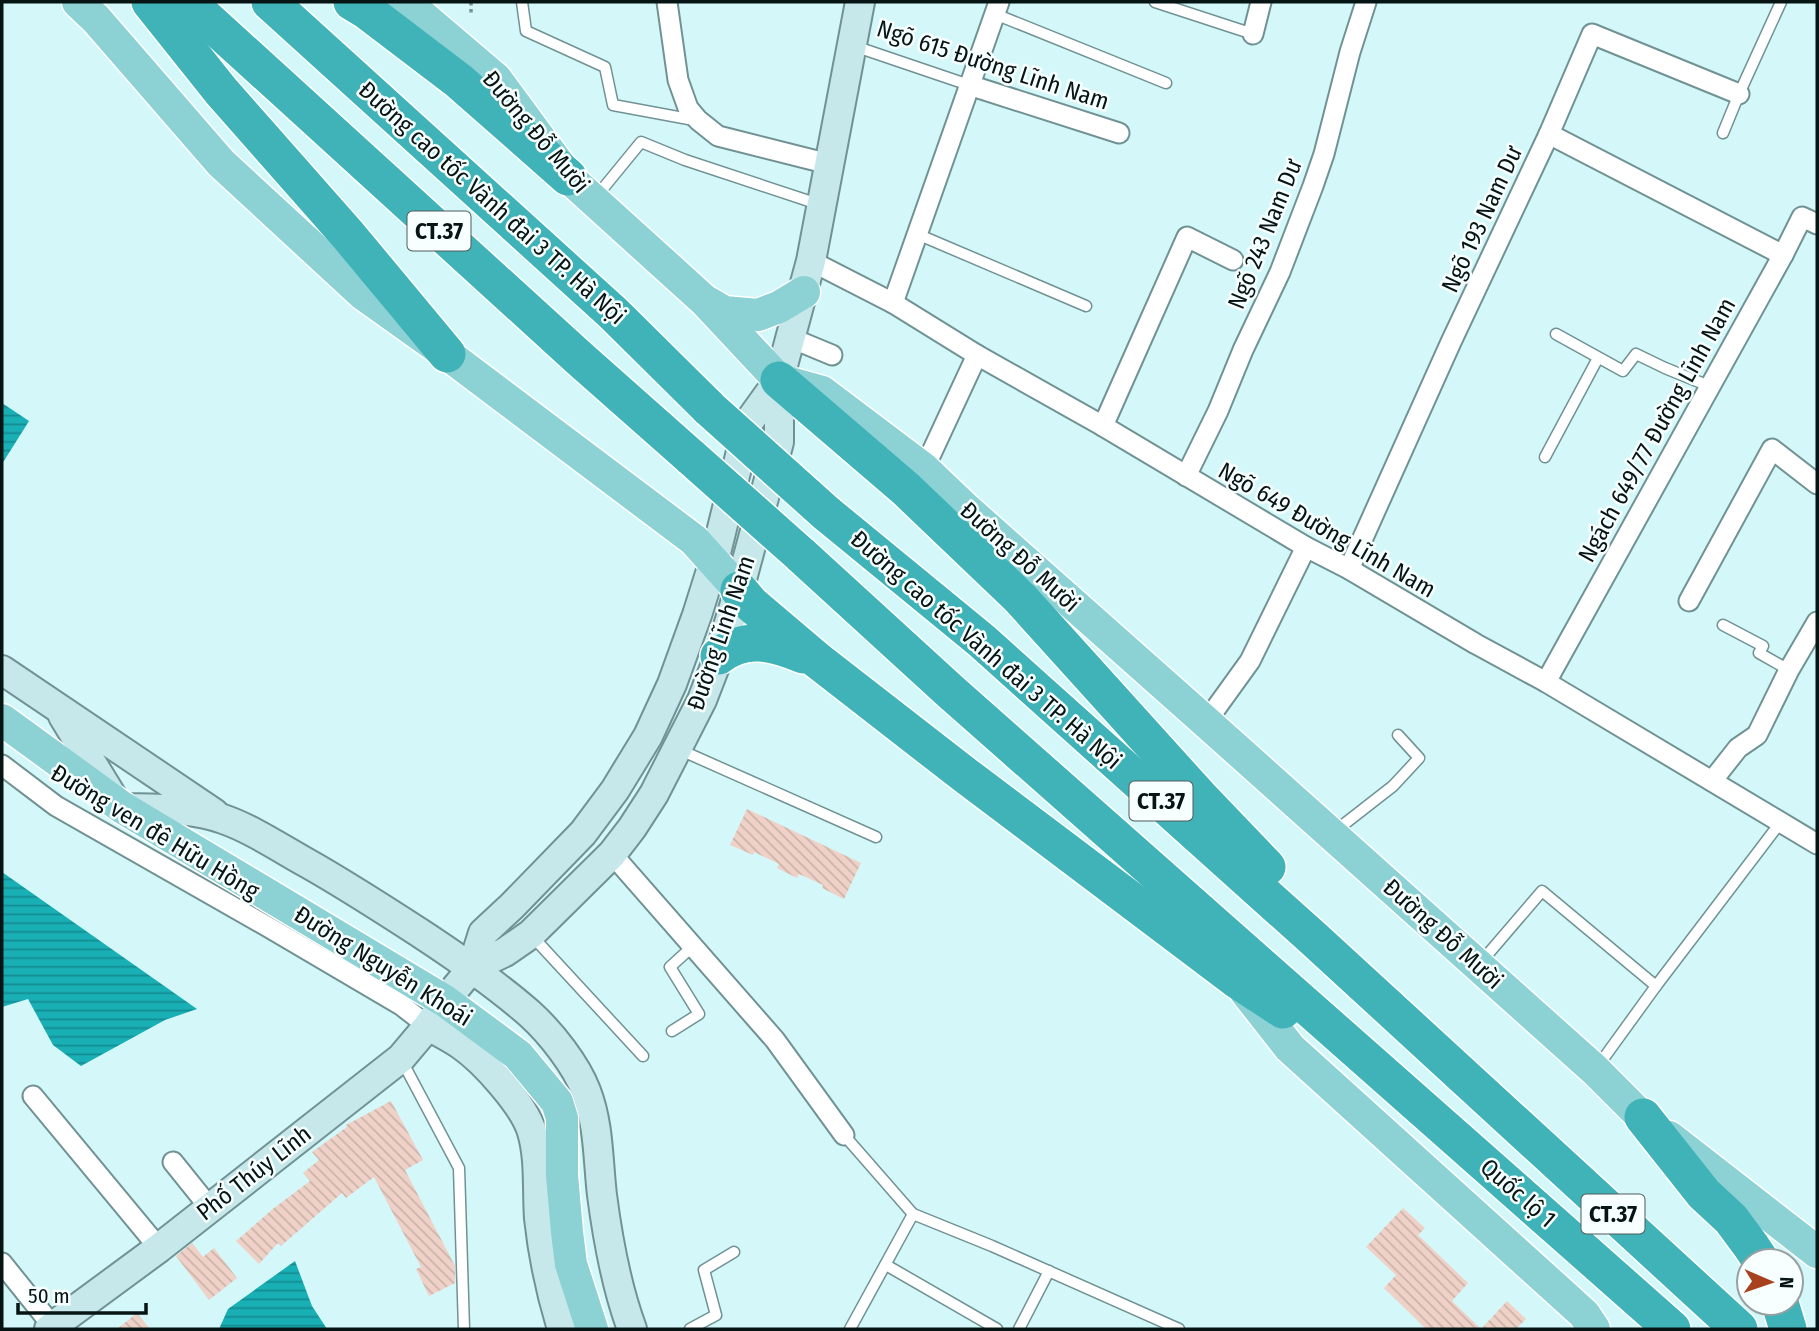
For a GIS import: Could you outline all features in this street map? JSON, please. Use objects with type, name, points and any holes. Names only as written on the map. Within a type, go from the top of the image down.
[{"type":"highway","points":[[150,2],[221,92],[348,235],[447,354]]},
{"type":"highway","name":"Đường cao tốc Vành đai 3 TP. Hà Nội","points":[[188,2],[579,358],[1395,1084]]},
{"type":"highway","name":"Đường cao tốc Vành đai 3 TP. Hà Nội","points":[[270,2],[603,303],[710,409],[826,513],[982,641],[1488,1099]]},
{"type":"highway","points":[[352,2],[459,81],[581,189]]},
{"type":"highway","points":[[779,380],[906,489],[1020,598],[1199,796],[1488,1099]]},
{"type":"highway","points":[[739,590],[751,604],[817,660],[1237,980],[1395,1084]]},
{"type":"highway","points":[[719,656],[737,645],[758,642],[772,644],[817,660]]},
{"type":"highway","name":"Quốc lộ 1","points":[[1395,1084],[1669,1328]]},
{"type":"highway","name":"Quốc lộ 1","points":[[1488,1099],[1739,1329]]},
{"type":"highway","points":[[1643,1117],[1704,1194],[1731,1219],[1753,1247]]},
{"type":"main road","points":[[78,2],[96,19],[221,163],[363,294],[694,540],[739,590]]},
{"type":"main road","name":"Đường Đỗ Mười","points":[[403,2],[496,79],[581,189],[706,302],[779,380],[822,392],[924,469],[1595,1070],[1643,1117]]},
{"type":"main road","points":[[706,302],[724,312],[758,315],[779,307],[804,292]]},
{"type":"main road","name":"Đường Nguyễn Khoái","points":[[2,720],[119,805],[437,1013],[518,1055],[557,1102],[562,1118],[562,1175],[571,1264],[592,1329]]},
{"type":"main road","points":[[1237,980],[1290,1048],[1584,1314],[1594,1329]]},
{"type":"main road","points":[[1643,1117],[1817,1251]]},
{"type":"main road","points":[[1643,1117],[1737,1213],[1761,1247]]},
{"type":"street","points":[[667,2],[678,80],[688,108],[698,120],[718,136],[829,164]]},
{"type":"street","name":"Đường Lĩnh Nam","points":[[472,968],[505,952],[531,934],[612,853],[654,794],[702,700],[739,590],[779,442],[779,380],[811,261],[860,2]]},
{"type":"street","points":[[1252,34],[1261,2]]},
{"type":"street","name":"Ngõ 243 Nam Dư","points":[[1186,476],[1280,272],[1313,186],[1366,2]]},
{"type":"street","points":[[893,303],[997,8]]},
{"type":"street","name":"Ngõ 193 Nam Dư","points":[[1349,569],[1451,342],[1549,134],[1592,34],[1739,94]]},
{"type":"street","name":"Ngõ 615 Đường Lĩnh Nam","points":[[969,85],[1119,133]]},
{"type":"street","points":[[1549,134],[1783,255]]},
{"type":"street","name":"Ngách 649/77 Đường Lĩnh Nam","points":[[1546,682],[1802,217],[1817,224]]},
{"type":"street","points":[[1103,426],[1187,237],[1233,260]]},
{"type":"street","name":"Ngõ 649 Đường Lĩnh Nam","points":[[811,261],[893,303],[1306,547],[1546,682],[1817,844]]},
{"type":"street","points":[[791,338],[832,355]]},
{"type":"street","points":[[924,469],[977,355]]},
{"type":"street","name":"Đường Lĩnh Nam","points":[[437,1013],[472,968],[483,933],[583,833],[622,779],[648,736],[672,684],[714,561],[748,423],[779,380]]},
{"type":"street","points":[[1689,601],[1772,449],[1817,484]]},
{"type":"street","points":[[1206,722],[1250,661],[1306,547]]},
{"type":"street","points":[[1712,781],[1738,748],[1756,735],[1817,622]]},
{"type":"street","points":[[2,670],[222,819]]},
{"type":"street","points":[[58,708],[119,805],[186,811],[222,819]]},
{"type":"street","name":"Đường ven đê Hữu Hồng","points":[[2,765],[56,806],[401,1005],[437,1013]]},
{"type":"street","name":"Đường Nguyễn Khoái","points":[[222,819],[261,837],[341,882],[472,968],[532,1016],[553,1038],[586,1090],[594,1120],[609,1244],[621,1298],[632,1329]]},
{"type":"street","points":[[612,853],[775,1040],[844,1135]]},
{"type":"street","points":[[437,1013],[463,1046],[506,1090],[523,1112],[531,1130],[536,1149],[545,1259],[562,1329]]},
{"type":"street","name":"Phố Thúy Lĩnh","points":[[52,1328],[159,1248],[401,1058],[437,1013]]},
{"type":"street","points":[[33,1096],[159,1248]]},
{"type":"street","points":[[173,1162],[210,1208]]},
{"type":"street","points":[[2,1263],[52,1328]]},
{"type":"lane","points":[[523,2],[526,31],[605,67],[613,105],[698,120]]},
{"type":"lane","points":[[1155,2],[1252,34]]},
{"type":"lane","points":[[1723,133],[1781,2]]},
{"type":"lane","points":[[997,8],[1166,83]]},
{"type":"lane","name":"Ngõ 615 Đường Lĩnh Nam","points":[[851,45],[969,85]]},
{"type":"lane","points":[[581,189],[641,142],[685,160],[821,205]]},
{"type":"lane","points":[[916,234],[1086,306]]},
{"type":"lane","points":[[1556,334],[1623,371],[1636,354],[1709,386]]},
{"type":"lane","points":[[1545,457],[1598,358]]},
{"type":"lane","points":[[1723,625],[1763,646],[1759,653],[1789,670]]},
{"type":"lane","points":[[1331,834],[1393,786],[1419,758],[1398,735]]},
{"type":"lane","points":[[678,749],[876,837]]},
{"type":"lane","points":[[1595,1070],[1780,823]]},
{"type":"lane","points":[[1478,966],[1542,891],[1656,986]]},
{"type":"lane","points":[[531,934],[643,1056]]},
{"type":"lane","points":[[672,1031],[699,1014],[670,967],[694,945]]},
{"type":"lane","points":[[401,1058],[459,1168],[464,1329]]},
{"type":"lane","points":[[844,1135],[913,1214],[1179,1329]]},
{"type":"lane","points":[[850,1329],[913,1214]]},
{"type":"lane","points":[[690,1329],[716,1315],[704,1270],[734,1252]]},
{"type":"lane","points":[[886,1265],[998,1329]]},
{"type":"lane","points":[[1018,1329],[1049,1271]]},
{"type":"path","points":[[471,2],[471,14]]},
{"type":"water","points":[[2,403],[29,421],[2,464]]},
{"type":"water","points":[[2,872],[197,1009],[165,1020],[81,1066],[53,1045],[28,999],[2,1007]]},
{"type":"water","points":[[295,1261],[312,1306],[327,1329],[219,1329],[228,1309]]},
{"type":"building","points":[[747,809],[861,863],[844,899],[822,888],[823,885],[799,874],[797,878],[777,868],[779,864],[754,852],[753,855],[730,845]]},
{"type":"building","points":[[391,1101],[423,1160],[405,1170],[455,1266],[455,1283],[429,1296],[416,1269],[421,1267],[374,1177],[346,1198],[342,1193],[281,1246],[278,1243],[259,1264],[236,1241],[310,1181],[303,1173],[319,1160],[312,1152],[347,1127],[346,1125]]},
{"type":"building","points":[[1403,1208],[1425,1228],[1418,1235],[1468,1283],[1452,1301],[1481,1329],[1426,1329],[1384,1288],[1396,1275],[1366,1247]]},
{"type":"building","points":[[192,1243],[203,1257],[214,1248],[237,1278],[209,1300],[176,1256]]},
{"type":"building","points":[[1507,1301],[1526,1319],[1516,1329],[1481,1329]]},
{"type":"building","points":[[137,1313],[150,1329],[117,1329]]}]
